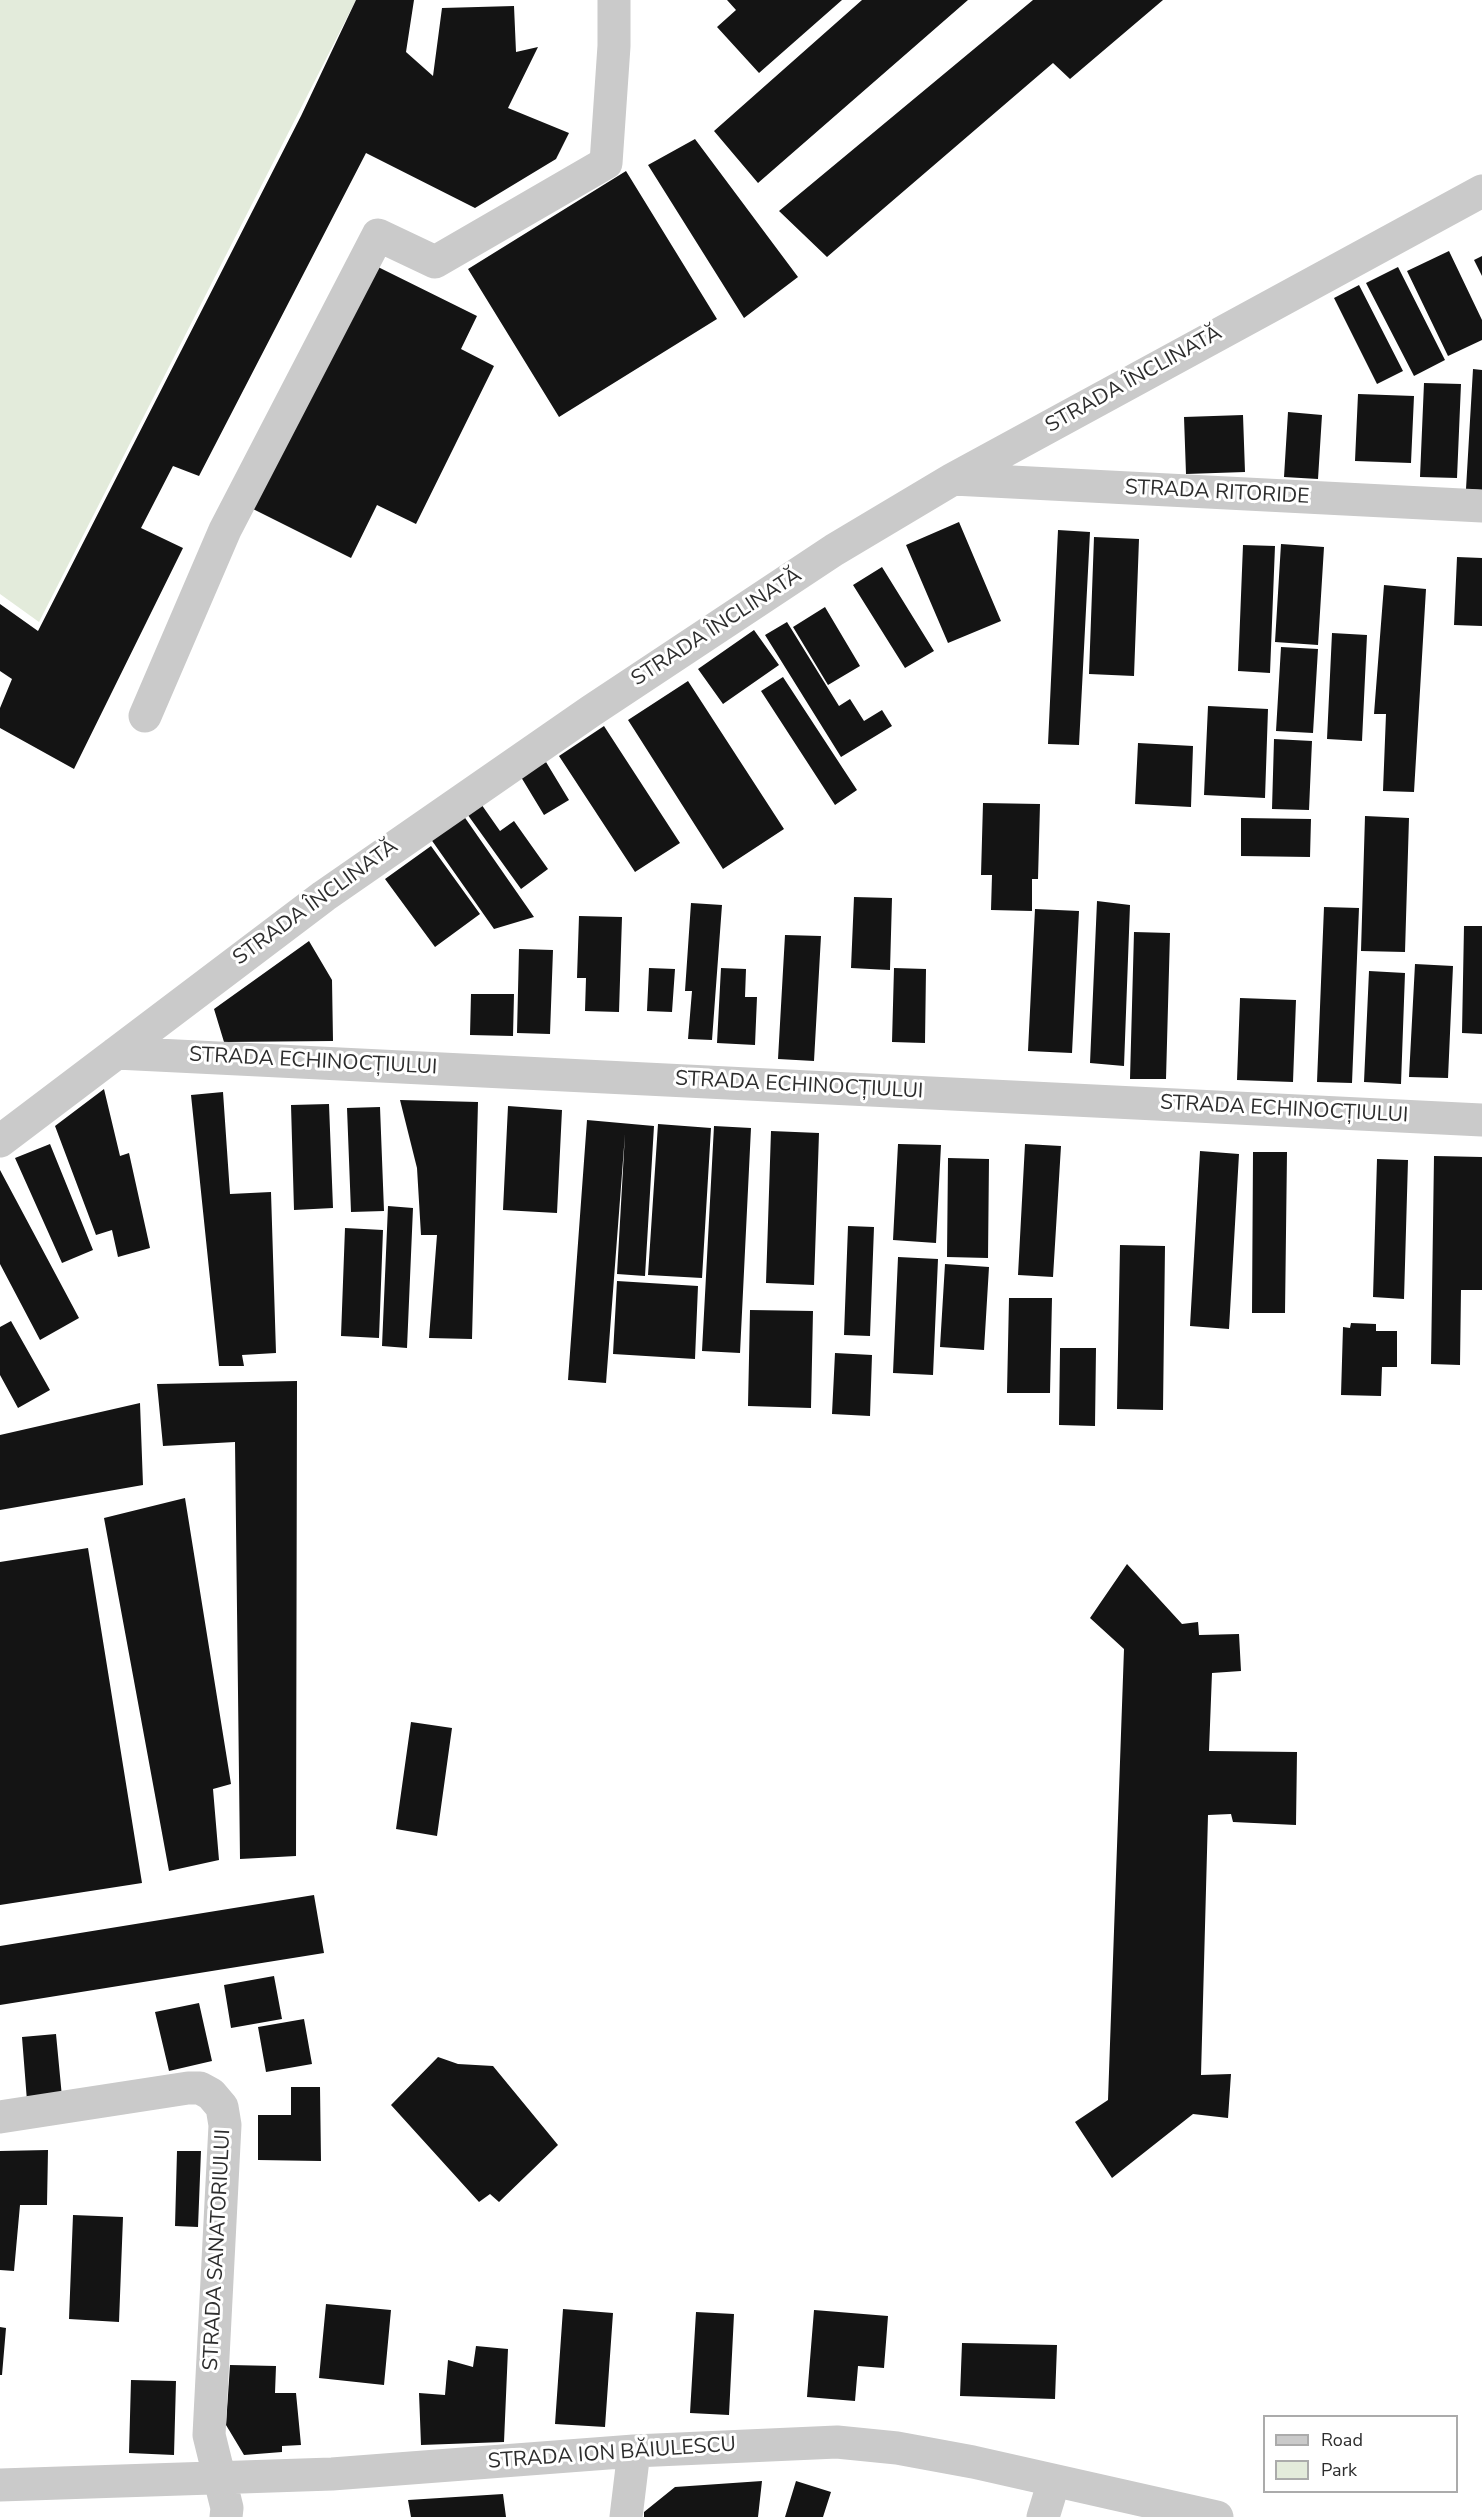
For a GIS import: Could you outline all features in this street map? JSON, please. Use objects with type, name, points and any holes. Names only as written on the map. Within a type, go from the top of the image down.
[{"type":"street","points":[[145,716],[225,530],[378,235],[435,262],[606,163],[614,46],[614,0]]},
{"type":"street","name":"STRADA ÎNCLINATĂ","points":[[0,1141],[324,896],[591,711],[834,550],[952,479],[1482,191]]},
{"type":"street","name":"STRADA RITORIDE","points":[[952,479],[1482,506]]},
{"type":"street","name":"STRADA ECHINOCȚIULUI","points":[[116,1053],[1482,1120]]},
{"type":"street","name":"STRADA SANATORIULUI","points":[[0,2117],[188,2088],[200,2088],[211,2094],[222,2106],[225,2125],[209,2435],[220,2479]]},
{"type":"street","name":"STRADA ION BĂIULESCU","points":[[0,2485],[332,2474],[634,2451],[837,2442],[897,2448],[1217,2517]]},
{"type":"street","points":[[626,2517],[634,2451]]},
{"type":"street","points":[[220,2479],[227,2508],[226,2517]]},
{"type":"street","points":[[1043,2517],[1054,2481]]},
{"type":"green space","points":[[0,0],[356,0],[39,622],[0,594]]},
{"type":"building","points":[[356,0],[414,0],[406,52],[433,76],[442,8],[514,6],[516,52],[538,47],[508,108],[569,133],[556,159],[475,208],[366,153],[199,476],[173,466],[141,528],[183,548],[74,769],[0,728],[0,708],[12,679],[0,671],[0,604],[38,631],[301,116]]},
{"type":"building","points":[[727,0],[842,0],[759,73],[717,27],[736,10]]},
{"type":"building","points":[[862,0],[968,0],[758,183],[714,131]]},
{"type":"building","points":[[1033,0],[1163,0],[1070,79],[1053,63],[827,257],[779,211]]},
{"type":"building","points":[[695,139],[798,277],[744,318],[648,165]]},
{"type":"building","points":[[626,171],[717,319],[559,417],[468,269]]},
{"type":"building","points":[[1449,251],[1482,320],[1482,340],[1448,356],[1407,271]]},
{"type":"building","points":[[1482,256],[1482,276],[1474,260]]},
{"type":"building","points":[[374,265],[477,316],[461,349],[494,366],[416,524],[377,505],[351,558],[253,509]]},
{"type":"building","points":[[1398,267],[1445,360],[1414,376],[1366,283]]},
{"type":"building","points":[[1359,285],[1403,371],[1377,384],[1334,298]]},
{"type":"building","points":[[1473,369],[1482,370],[1482,490],[1466,489]]},
{"type":"building","points":[[1424,383],[1461,384],[1457,478],[1420,477]]},
{"type":"building","points":[[1358,394],[1414,396],[1411,463],[1355,461]]},
{"type":"building","points":[[1288,412],[1322,415],[1318,479],[1284,477]]},
{"type":"building","points":[[1243,415],[1245,472],[1186,474],[1184,417]]},
{"type":"building","points":[[959,522],[1001,621],[948,643],[906,545]]},
{"type":"building","points":[[1058,530],[1090,532],[1079,745],[1048,744]]},
{"type":"building","points":[[1094,537],[1139,539],[1134,676],[1089,674]]},
{"type":"building","points":[[1281,544],[1324,547],[1318,645],[1275,642]]},
{"type":"building","points":[[1243,545],[1275,546],[1270,673],[1238,671]]},
{"type":"building","points":[[1457,557],[1482,558],[1482,626],[1454,625]]},
{"type":"building","points":[[882,567],[934,651],[905,668],[853,585]]},
{"type":"building","points":[[1384,585],[1426,589],[1414,792],[1383,791],[1386,714],[1374,714]]},
{"type":"building","points":[[825,607],[860,666],[828,685],[793,627]]},
{"type":"building","points":[[787,622],[839,706],[850,699],[864,721],[882,710],[892,726],[841,757],[765,635]]},
{"type":"building","points":[[754,630],[779,665],[723,704],[698,669]]},
{"type":"building","points":[[1332,633],[1367,635],[1362,741],[1327,739]]},
{"type":"building","points":[[1281,647],[1318,649],[1313,733],[1276,731]]},
{"type":"building","points":[[783,677],[857,790],[835,805],[761,691]]},
{"type":"building","points":[[688,681],[784,829],[723,869],[628,720]]},
{"type":"building","points":[[1208,706],[1268,709],[1265,798],[1204,795]]},
{"type":"building","points":[[604,726],[680,843],[635,872],[559,756]]},
{"type":"building","points":[[1274,739],[1312,741],[1309,810],[1272,809]]},
{"type":"building","points":[[1138,743],[1193,746],[1191,807],[1135,804]]},
{"type":"building","points":[[546,762],[569,800],[544,815],[521,777]]},
{"type":"building","points":[[479,801],[500,831],[514,821],[548,869],[521,889],[465,811]]},
{"type":"building","points":[[983,803],[1040,804],[1038,879],[1032,879],[1032,911],[991,910],[992,875],[981,875]]},
{"type":"building","points":[[461,812],[534,917],[494,929],[428,835]]},
{"type":"building","points":[[1365,816],[1409,818],[1405,952],[1361,951]]},
{"type":"building","points":[[1241,818],[1311,819],[1310,857],[1241,856]]},
{"type":"building","points":[[431,846],[480,914],[435,947],[385,879]]},
{"type":"building","points":[[854,897],[892,898],[890,970],[851,968]]},
{"type":"building","points":[[1097,901],[1130,905],[1124,1066],[1090,1063]]},
{"type":"building","points":[[691,903],[722,905],[712,1040],[688,1039],[692,991],[685,991]]},
{"type":"building","points":[[1324,907],[1359,908],[1352,1083],[1317,1082]]},
{"type":"building","points":[[1035,909],[1079,911],[1072,1053],[1028,1051]]},
{"type":"building","points":[[579,916],[622,917],[619,1012],[585,1011],[586,978],[577,978]]},
{"type":"building","points":[[1464,926],[1482,926],[1482,1034],[1462,1033]]},
{"type":"building","points":[[1134,932],[1170,933],[1166,1079],[1130,1079]]},
{"type":"building","points":[[785,935],[821,936],[814,1061],[778,1059]]},
{"type":"building","points":[[309,941],[332,980],[333,1041],[224,1042],[214,1009]]},
{"type":"building","points":[[519,949],[553,950],[550,1034],[517,1033]]},
{"type":"building","points":[[1415,964],[1453,966],[1448,1078],[1409,1077]]},
{"type":"building","points":[[649,968],[675,969],[672,1012],[647,1011]]},
{"type":"building","points":[[721,968],[746,969],[745,997],[757,997],[755,1045],[717,1043]]},
{"type":"building","points":[[894,968],[926,969],[925,1043],[892,1042]]},
{"type":"building","points":[[1369,971],[1405,973],[1401,1084],[1364,1082]]},
{"type":"building","points":[[471,994],[514,994],[513,1036],[470,1035]]},
{"type":"building","points":[[1240,998],[1296,1000],[1293,1082],[1237,1080]]},
{"type":"building","points":[[104,1089],[120,1156],[129,1153],[150,1248],[118,1257],[112,1230],[96,1235],[55,1126]]},
{"type":"building","points":[[223,1092],[230,1194],[271,1192],[276,1353],[242,1355],[244,1366],[219,1366],[191,1095]]},
{"type":"building","points":[[400,1100],[478,1102],[472,1339],[429,1338],[437,1235],[421,1235],[417,1168]]},
{"type":"building","points":[[329,1104],[333,1208],[294,1210],[291,1105]]},
{"type":"building","points":[[508,1106],[562,1110],[557,1213],[503,1210]]},
{"type":"building","points":[[380,1107],[384,1211],[351,1212],[347,1108]]},
{"type":"building","points":[[587,1120],[654,1126],[645,1276],[617,1274],[625,1134],[606,1383],[568,1380]]},
{"type":"building","points":[[658,1124],[711,1128],[702,1278],[648,1275]]},
{"type":"building","points":[[714,1126],[751,1128],[740,1353],[702,1351]]},
{"type":"building","points":[[771,1131],[819,1133],[814,1285],[766,1283]]},
{"type":"building","points":[[50,1144],[93,1250],[62,1263],[15,1158]]},
{"type":"building","points":[[898,1144],[941,1145],[936,1243],[893,1240]]},
{"type":"building","points":[[1025,1144],[1061,1146],[1053,1277],[1018,1275]]},
{"type":"building","points":[[1200,1151],[1239,1154],[1229,1329],[1190,1326]]},
{"type":"building","points":[[1253,1152],[1287,1152],[1285,1313],[1252,1313]]},
{"type":"building","points":[[1434,1156],[1482,1157],[1482,1290],[1461,1290],[1460,1365],[1431,1364]]},
{"type":"building","points":[[948,1158],[989,1159],[988,1258],[947,1257]]},
{"type":"building","points":[[1377,1159],[1408,1160],[1404,1299],[1373,1297]]},
{"type":"building","points":[[0,1170],[79,1318],[40,1340],[0,1264]]},
{"type":"building","points":[[388,1206],[413,1208],[407,1348],[382,1346]]},
{"type":"building","points":[[848,1226],[874,1227],[870,1336],[844,1335]]},
{"type":"building","points":[[345,1228],[383,1230],[379,1338],[341,1336]]},
{"type":"building","points":[[1120,1245],[1165,1246],[1163,1410],[1117,1409]]},
{"type":"building","points":[[898,1257],[938,1259],[933,1375],[893,1373]]},
{"type":"building","points":[[945,1264],[989,1267],[984,1350],[940,1347]]},
{"type":"building","points":[[617,1281],[698,1286],[695,1359],[613,1354]]},
{"type":"building","points":[[1009,1298],[1052,1298],[1050,1393],[1007,1393]]},
{"type":"building","points":[[750,1310],[813,1311],[811,1408],[748,1406]]},
{"type":"building","points":[[11,1321],[50,1390],[18,1408],[0,1375],[0,1327]]},
{"type":"building","points":[[1351,1323],[1376,1324],[1376,1331],[1397,1331],[1397,1367],[1382,1367],[1381,1396],[1341,1395],[1343,1327],[1350,1328]]},
{"type":"building","points":[[1060,1348],[1096,1348],[1095,1426],[1059,1425]]},
{"type":"building","points":[[835,1353],[872,1355],[870,1416],[832,1414]]},
{"type":"building","points":[[297,1381],[296,1856],[240,1859],[235,1442],[163,1446],[157,1384]]},
{"type":"building","points":[[140,1403],[143,1485],[0,1510],[0,1435]]},
{"type":"building","points":[[185,1498],[231,1784],[213,1789],[219,1860],[169,1871],[104,1518]]},
{"type":"building","points":[[88,1548],[142,1883],[0,1905],[0,1562]]},
{"type":"building","points":[[1127,1564],[1182,1624],[1198,1622],[1199,1635],[1239,1634],[1241,1671],[1212,1673],[1209,1751],[1297,1752],[1296,1825],[1233,1822],[1231,1814],[1208,1815],[1201,2075],[1231,2074],[1228,2118],[1193,2114],[1112,2178],[1075,2122],[1108,2100],[1124,1649],[1090,1618]]},
{"type":"building","points":[[411,1722],[452,1728],[437,1836],[396,1829]]},
{"type":"building","points":[[314,1895],[324,1953],[0,2005],[0,1946]]},
{"type":"building","points":[[274,1976],[282,2019],[231,2028],[224,1985]]},
{"type":"building","points":[[199,2003],[212,2061],[169,2071],[155,2012]]},
{"type":"building","points":[[304,2019],[312,2064],[266,2072],[258,2027]]},
{"type":"building","points":[[56,2034],[62,2097],[27,2101],[22,2037]]},
{"type":"building","points":[[438,2057],[458,2064],[493,2066],[558,2145],[499,2202],[490,2194],[479,2202],[391,2105]]},
{"type":"building","points":[[291,2087],[320,2087],[321,2161],[258,2160],[258,2115],[291,2115]]},
{"type":"building","points":[[48,2150],[47,2205],[20,2205],[14,2271],[0,2270],[0,2151]]},
{"type":"building","points":[[177,2151],[201,2151],[198,2227],[175,2226]]},
{"type":"building","points":[[73,2215],[123,2217],[119,2322],[69,2319]]},
{"type":"building","points":[[326,2304],[391,2310],[384,2385],[319,2378]]},
{"type":"building","points":[[563,2309],[613,2313],[605,2427],[555,2424]]},
{"type":"building","points":[[814,2310],[888,2316],[884,2368],[858,2366],[855,2401],[807,2397]]},
{"type":"building","points":[[696,2312],[734,2314],[729,2415],[690,2413]]},
{"type":"building","points":[[0,2327],[6,2328],[2,2375],[0,2375]]},
{"type":"building","points":[[962,2343],[1057,2345],[1055,2399],[960,2396]]},
{"type":"building","points":[[476,2346],[508,2349],[504,2442],[421,2445],[419,2393],[445,2395],[448,2360],[473,2367]]},
{"type":"building","points":[[230,2365],[276,2366],[275,2393],[296,2393],[301,2445],[282,2446],[282,2452],[244,2455],[226,2425]]},
{"type":"building","points":[[131,2380],[176,2381],[174,2455],[129,2453]]},
{"type":"building","points":[[762,2481],[758,2517],[644,2517],[644,2512],[675,2487]]},
{"type":"building","points":[[796,2481],[831,2492],[823,2517],[785,2517]]},
{"type":"building","points":[[503,2494],[506,2517],[411,2517],[408,2500]]}]
